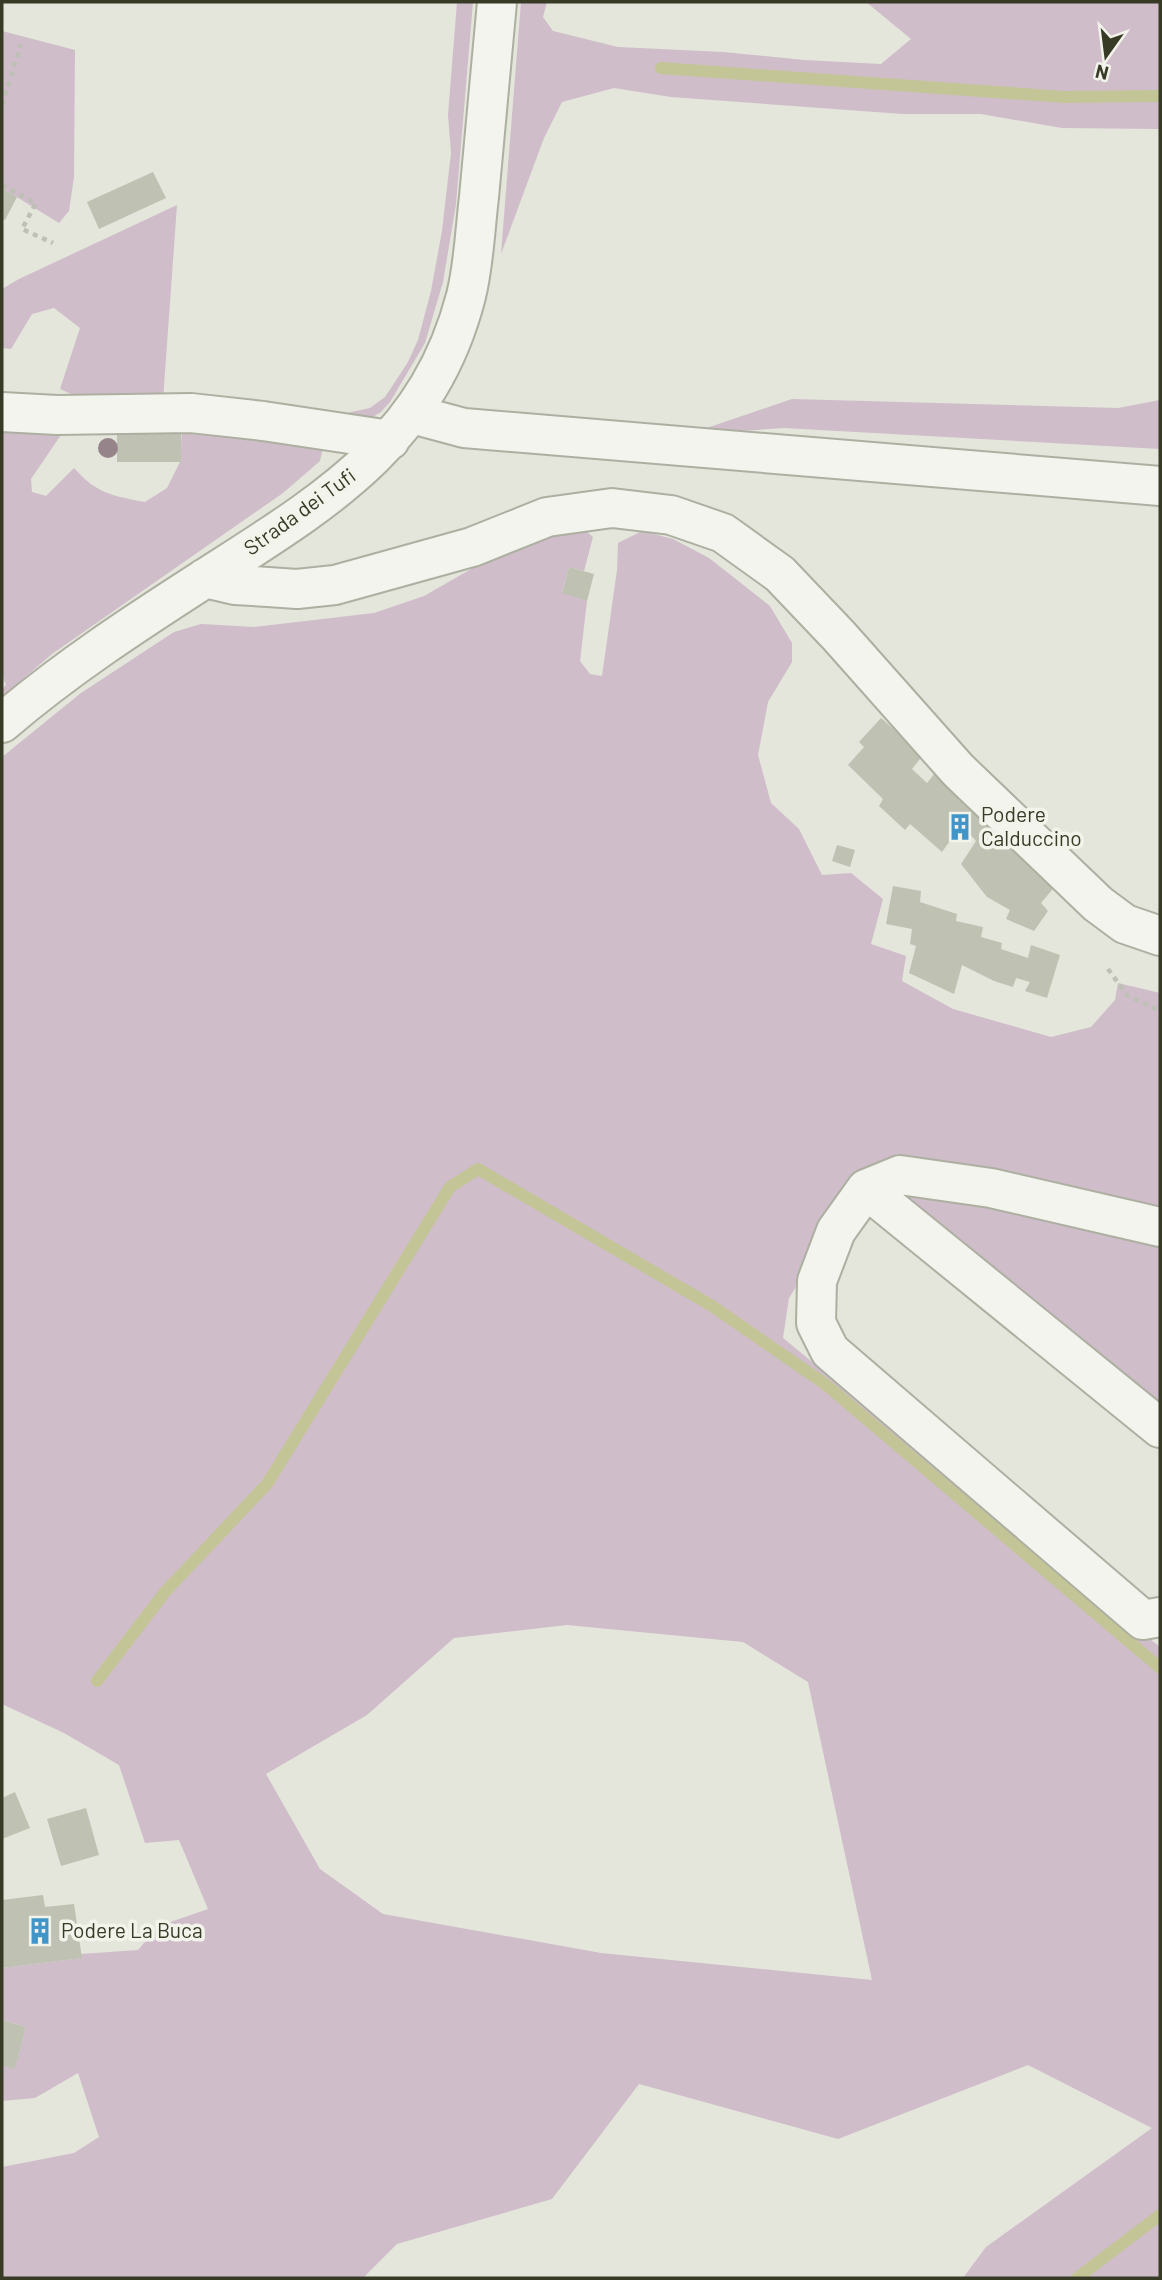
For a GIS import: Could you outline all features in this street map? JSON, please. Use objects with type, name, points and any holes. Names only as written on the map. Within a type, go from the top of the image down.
[{"type":"street","name":"Strada dei Tufi","points":[[2,723],[99,647],[317,505],[363,468],[401,427],[441,366],[459,320],[468,284],[497,2]]},
{"type":"street","points":[[2,412],[57,415],[191,413],[263,421],[464,428],[1160,486]]},
{"type":"street","points":[[205,578],[235,585],[297,589],[335,585],[472,547],[547,517],[612,508],[671,515],[723,533],[780,574],[958,770],[1098,904],[1125,923],[1160,936]]},
{"type":"street","points":[[1160,1227],[991,1188],[900,1175],[866,1189],[836,1231],[817,1281],[816,1323],[830,1351],[1143,1620],[1160,1617]]},
{"type":"street","points":[[866,1189],[1160,1428]]},
{"type":"path","points":[[2,105],[21,44]]},
{"type":"path","points":[[2,185],[36,203],[22,229],[53,243]]},
{"type":"path","points":[[1108,969],[1127,995],[1160,1011]]},
{"type":"shaded area","points":[[457,2],[473,2],[456,204],[443,282],[425,343],[390,402],[371,418],[337,415],[370,408],[385,397],[408,362],[418,340],[431,291],[442,231],[451,153],[448,115]]},
{"type":"shaded area","points":[[521,2],[547,2],[543,17],[553,31],[618,47],[881,64],[911,39],[866,2],[1160,2],[1160,129],[1062,128],[981,114],[903,114],[671,97],[614,88],[562,102],[544,138],[501,254]]},
{"type":"shaded area","points":[[2,31],[75,50],[74,177],[69,211],[59,223],[2,188]]},
{"type":"shaded area","points":[[177,205],[163,400],[84,400],[60,389],[80,328],[54,308],[32,314],[11,349],[2,348],[2,289]]},
{"type":"shaded area","points":[[792,399],[1118,408],[1160,400],[1160,449],[784,428],[686,435]]},
{"type":"shaded area","points":[[2,425],[65,429],[31,479],[32,492],[46,496],[74,468],[98,489],[145,502],[167,488],[180,462],[182,428],[323,448],[320,461],[283,493],[52,654],[2,697],[2,689],[6,685],[2,675]]},
{"type":"shaded area","points":[[586,531],[593,537],[584,571],[569,567],[562,592],[587,601],[580,661],[590,674],[602,676],[617,570],[618,543],[642,531],[673,539],[709,558],[770,606],[792,643],[792,662],[768,702],[758,755],[771,803],[799,829],[822,875],[851,873],[883,899],[871,944],[906,956],[902,981],[953,1009],[1051,1037],[1091,1027],[1115,1000],[1118,983],[1160,993],[1160,1416],[863,1177],[789,1298],[783,1338],[1160,1647],[1160,2278],[963,2278],[986,2247],[1152,2128],[1028,2065],[838,2139],[639,2084],[552,2199],[397,2244],[363,2278],[2,2278],[2,2167],[74,2153],[99,2137],[78,2073],[35,2098],[2,2101],[2,2065],[15,2068],[26,2027],[2,2020],[2,1968],[81,1958],[81,1954],[138,1950],[159,1926],[208,1909],[179,1840],[145,1843],[119,1765],[64,1733],[2,1704],[2,757],[81,693],[174,632],[201,624],[254,627],[374,613],[424,596],[501,552],[563,532]],"holes":[[[567,1625],[743,1642],[808,1682],[872,1980],[601,1953],[383,1914],[320,1869],[266,1774],[367,1715],[454,1638]]]},
{"type":"building","points":[[153,172],[166,198],[99,229],[87,202]]},
{"type":"building","points":[[2,188],[17,197],[5,220],[2,219]]},
{"type":"building","points":[[117,432],[181,432],[181,462],[117,462]]},
{"type":"building","points":[[569,567],[594,574],[587,601],[562,593]]},
{"type":"building","name":"Podere Calduccino","points":[[881,718],[923,755],[912,769],[927,783],[939,768],[1057,884],[1041,903],[1048,911],[1034,931],[1006,919],[1010,910],[987,897],[961,864],[976,841],[968,832],[962,838],[955,834],[942,852],[910,824],[905,830],[879,806],[883,799],[848,765],[864,747],[859,742]]},
{"type":"building","points":[[837,845],[855,850],[850,867],[832,861]]},
{"type":"building","points":[[893,886],[921,891],[920,902],[957,914],[956,921],[983,927],[981,937],[1002,943],[1001,949],[1028,958],[1031,945],[1060,955],[1047,998],[1025,991],[1030,982],[1016,978],[1013,987],[962,965],[954,994],[909,973],[916,946],[910,944],[912,929],[886,924]]},
{"type":"building","points":[[15,1792],[30,1828],[2,1839],[2,1798]]},
{"type":"building","points":[[86,1808],[99,1855],[61,1866],[47,1819]]},
{"type":"building","name":"Podere La Buca","points":[[43,1895],[45,1907],[74,1904],[82,1958],[2,1968],[2,1900]]},
{"type":"building","points":[[2,2020],[26,2027],[15,2069],[2,2065]]},
{"type":"waterway","points":[[661,68],[1065,97],[1160,96]]},
{"type":"waterway","points":[[97,1681],[165,1592],[267,1484],[450,1187],[478,1169],[712,1306],[825,1384],[1160,1668]]},
{"type":"waterway","points":[[1077,2278],[1160,2215]]},
{"type":"place","name":"Podere Calduccino","points":[[960,827]]},
{"type":"place","name":"Podere La Buca","points":[[40,1931]]}]
